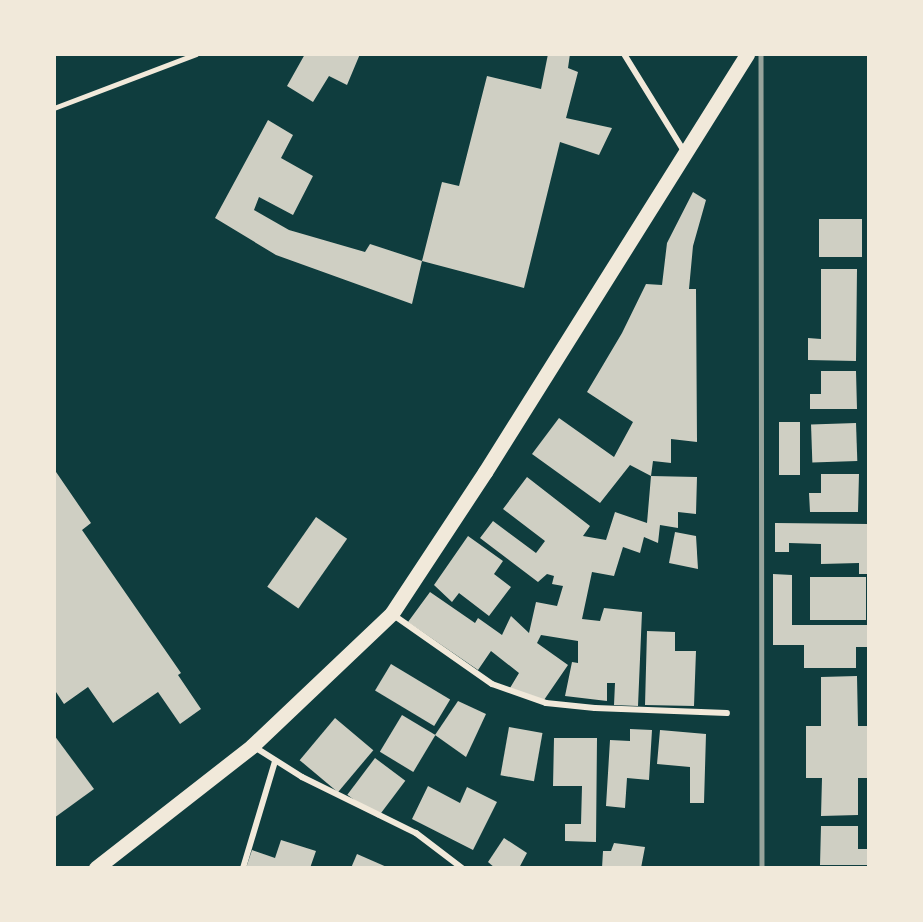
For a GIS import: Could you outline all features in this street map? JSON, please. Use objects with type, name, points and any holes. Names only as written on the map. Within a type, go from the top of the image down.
[{"type":"main road","points":[[96,868],[252,746],[392,613],[485,472],[747,54]]},
{"type":"street","points":[[624,54],[686,154]]},
{"type":"street","points":[[392,613],[492,684],[546,703],[595,708],[727,713]]},
{"type":"street","points":[[252,746],[275,761],[416,833],[462,868]]},
{"type":"street","points":[[243,868],[275,761]]},
{"type":"lane","points":[[54,108],[196,54]]},
{"type":"building","points":[[305,54],[360,54],[347,85],[329,76],[313,102],[287,86]]},
{"type":"building","points":[[548,54],[570,54],[568,68],[578,72],[566,118],[612,128],[599,155],[560,142],[524,288],[422,261],[442,182],[459,186],[487,76],[541,89]]},
{"type":"building","points":[[268,120],[293,135],[281,158],[313,176],[293,215],[259,197],[254,210],[289,230],[365,252],[370,244],[422,261],[412,304],[276,255],[215,218]]},
{"type":"building","points":[[693,192],[706,200],[693,246],[689,289],[696,289],[697,442],[671,439],[671,463],[653,461],[651,476],[630,465],[600,503],[532,454],[559,418],[614,457],[633,422],[587,392],[622,333],[646,284],[662,285],[667,243]]},
{"type":"building","points":[[819,219],[862,219],[862,257],[819,257]]},
{"type":"building","points":[[821,269],[857,269],[856,361],[808,360],[808,338],[821,339]]},
{"type":"building","points":[[821,371],[856,371],[857,409],[810,409],[810,394],[821,394]]},
{"type":"building","points":[[779,422],[800,422],[800,475],[779,475]]},
{"type":"building","points":[[856,423],[857,461],[812,463],[811,425]]},
{"type":"building","points":[[54,469],[91,523],[82,530],[181,673],[178,675],[201,709],[180,724],[158,692],[113,723],[88,687],[64,704],[54,689]]},
{"type":"building","points":[[821,474],[859,474],[858,512],[810,512],[809,493],[821,493]]},
{"type":"building","points":[[651,476],[697,477],[696,514],[678,512],[678,528],[660,525],[658,543],[644,537],[640,553],[623,547],[614,576],[592,572],[582,619],[600,621],[604,608],[642,612],[638,706],[614,705],[615,683],[607,683],[607,701],[565,696],[572,662],[578,663],[578,641],[541,635],[537,643],[568,665],[544,700],[510,688],[519,673],[491,651],[478,670],[408,622],[430,592],[475,623],[478,618],[502,635],[511,616],[529,633],[536,602],[557,606],[563,586],[552,584],[554,576],[547,574],[538,582],[480,538],[493,521],[536,553],[545,541],[503,509],[527,477],[590,526],[583,536],[606,540],[615,512],[647,523]]},
{"type":"building","points":[[316,517],[347,539],[298,608],[267,587]]},
{"type":"building","points":[[775,523],[869,524],[869,574],[859,574],[859,563],[821,564],[821,544],[789,543],[789,552],[775,552]]},
{"type":"building","points":[[675,532],[696,536],[698,569],[669,563]]},
{"type":"building","points":[[468,536],[503,561],[494,574],[511,587],[489,616],[459,593],[452,602],[434,585]]},
{"type":"building","points":[[773,574],[792,575],[792,625],[869,625],[869,647],[856,647],[856,668],[804,668],[804,645],[773,645]]},
{"type":"building","points":[[810,577],[866,577],[866,620],[810,620]]},
{"type":"building","points":[[647,631],[675,632],[675,651],[696,651],[694,706],[645,705]]},
{"type":"building","points":[[391,664],[450,700],[434,726],[375,691]]},
{"type":"building","points":[[857,676],[858,726],[869,726],[867,778],[858,778],[858,815],[821,816],[822,778],[806,778],[806,726],[821,726],[821,677]]},
{"type":"building","points":[[458,701],[486,714],[466,757],[435,735]]},
{"type":"building","points":[[402,715],[435,735],[413,772],[380,752]]},
{"type":"building","points":[[335,718],[373,750],[338,792],[300,760]]},
{"type":"building","points":[[509,727],[542,733],[534,781],[500,775]]},
{"type":"building","points":[[630,729],[652,730],[649,780],[627,778],[625,808],[606,806],[610,740],[630,741]]},
{"type":"building","points":[[660,730],[706,734],[704,803],[690,803],[690,767],[657,764]]},
{"type":"building","points":[[54,735],[94,789],[54,818]]},
{"type":"building","points":[[554,738],[597,738],[596,842],[565,841],[565,824],[581,824],[582,786],[553,786]]},
{"type":"building","points":[[375,758],[405,781],[378,818],[347,795]]},
{"type":"building","points":[[428,786],[460,803],[467,787],[497,802],[473,850],[412,819]]},
{"type":"building","points":[[821,826],[858,826],[858,849],[869,849],[869,865],[820,865]]},
{"type":"building","points":[[504,838],[527,853],[519,868],[495,868],[488,862]]},
{"type":"building","points":[[281,840],[316,851],[310,868],[246,868],[252,850],[275,858]]},
{"type":"building","points":[[614,843],[645,847],[641,868],[602,868],[603,851],[611,851]]},
{"type":"building","points":[[357,854],[389,868],[351,868]]},
{"type":"railway","points":[[761,54],[762,868]]}]
